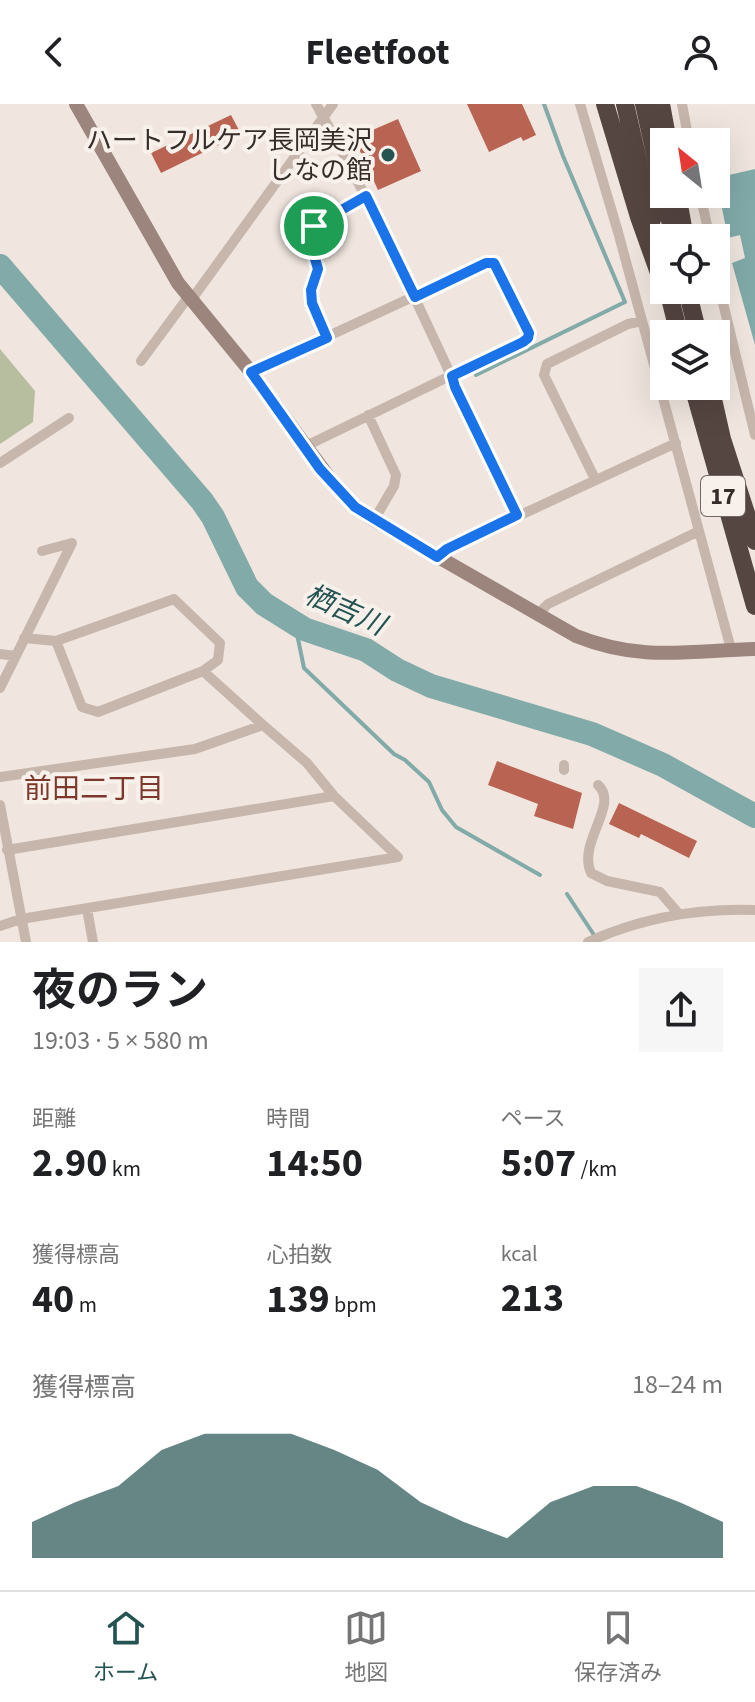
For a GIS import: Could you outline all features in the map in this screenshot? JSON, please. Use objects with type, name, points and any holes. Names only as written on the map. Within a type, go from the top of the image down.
[{"type":"highway","points":[[605,104],[650,246]]},
{"type":"highway","points":[[625,104],[653,224]]},
{"type":"highway","points":[[644,104],[671,224]]},
{"type":"highway","points":[[661,104],[665,128]]},
{"type":"highway","name":"17","points":[[697,400],[755,606]]},
{"type":"highway","name":"17","points":[[713,400],[722,439],[752,532]]},
{"type":"highway","name":"17","points":[[722,400],[752,532]]},
{"type":"street","points":[[76,104],[178,283],[251,372],[336,487],[355,507],[576,636],[602,647],[673,655],[755,649]]},
{"type":"street","points":[[316,104],[366,196],[517,515]]},
{"type":"street","points":[[141,361],[333,104]]},
{"type":"street","points":[[580,104],[731,649]]},
{"type":"street","points":[[682,104],[686,128]]},
{"type":"street","points":[[327,338],[312,303],[311,290],[318,269],[309,238],[311,230],[366,196]]},
{"type":"street","points":[[251,372],[486,263],[494,263],[529,333],[528,338],[306,446]]},
{"type":"street","points":[[723,304],[755,434]]},
{"type":"street","points":[[595,479],[544,375],[547,364],[628,324],[642,321]]},
{"type":"street","points":[[368,415],[396,475],[394,486],[374,520]]},
{"type":"street","points":[[0,463],[69,418]]},
{"type":"street","points":[[437,557],[447,549],[517,515],[676,443]]},
{"type":"street","points":[[539,613],[548,604],[697,532]]},
{"type":"street","points":[[0,688],[72,543],[42,551]]},
{"type":"street","points":[[24,638],[56,641],[174,599],[220,643],[218,660],[203,671],[98,712],[82,707],[56,641]]},
{"type":"street","points":[[0,654],[16,656]]},
{"type":"street","points":[[0,926],[21,919],[398,857],[334,796],[307,763],[203,671]]},
{"type":"street","points":[[0,777],[195,749],[263,725]]},
{"type":"street","points":[[598,785],[604,791],[605,806],[587,850],[586,863],[591,873],[607,881],[660,892],[678,913]]},
{"type":"street","points":[[7,850],[334,796]]},
{"type":"street","points":[[0,805],[26,942]]},
{"type":"street","points":[[87,909],[93,942]]},
{"type":"street","points":[[593,939],[678,913],[718,909],[755,910]]},
{"type":"green space","points":[[0,349],[35,391],[33,422],[0,444]]},
{"type":"water","points":[[755,169],[755,345],[732,263],[745,258],[740,235],[730,238],[730,224],[725,224],[722,208],[730,208],[730,175]]},
{"type":"building","points":[[467,104],[522,104],[536,135],[523,141],[521,137],[489,152]]},
{"type":"building","points":[[231,115],[241,134],[161,173],[151,153]]},
{"type":"building","name":"ハートフルケア長岡美沢 しなの館","points":[[398,119],[421,171],[378,190],[354,138]]},
{"type":"building","points":[[497,761],[582,793],[573,829],[534,816],[538,804],[488,785]]},
{"type":"building","points":[[619,803],[697,841],[689,858],[641,834],[639,838],[609,824]]},
{"type":"waterway","points":[[476,375],[625,302],[544,104]]},
{"type":"waterway","name":"栖吉川","points":[[0,266],[202,501],[247,587],[264,604],[304,629],[366,650],[397,670],[431,686],[592,734],[663,765],[755,816]]},
{"type":"waterway","points":[[291,619],[304,668],[394,754],[429,782],[442,810],[456,827],[540,875]]},
{"type":"waterway","points":[[567,894],[596,938]]},
{"type":"place","name":"ハートフルケア長岡美沢 しなの館","points":[[388,155]]},
{"type":"district","name":"前田二丁目","points":[[94,789]]},
{"type":"route","points":[[366,196],[415,297],[486,263],[494,263],[498,268],[529,333],[528,338],[452,376],[517,515],[447,549],[437,557],[355,507],[320,469],[251,372],[327,338],[311,297],[318,269],[309,238],[314,226],[366,196]]}]
